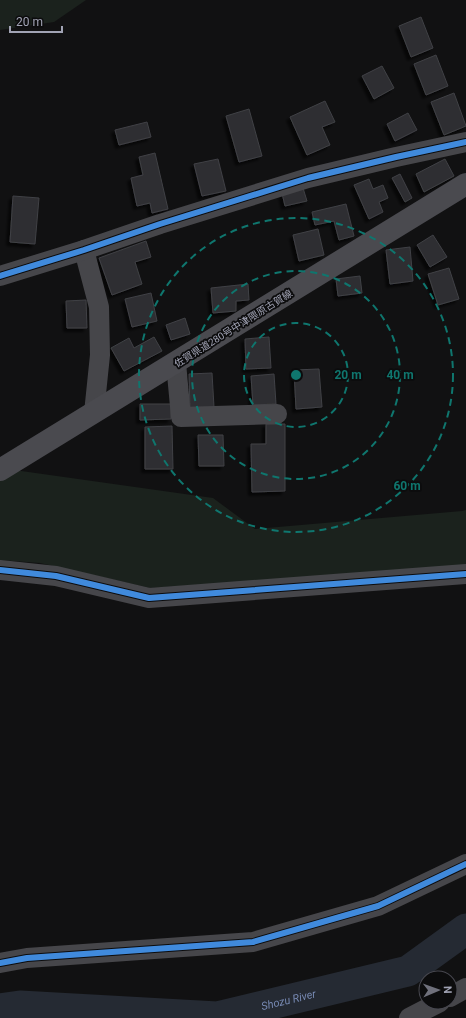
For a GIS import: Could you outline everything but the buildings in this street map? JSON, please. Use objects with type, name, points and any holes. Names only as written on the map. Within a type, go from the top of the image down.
[{"type":"main road","name":"佐賀県道280号中津隈原古賀線","points":[[0,470],[466,184]]},
{"type":"street","points":[[0,276],[308,178],[466,142]]},
{"type":"street","points":[[84,250],[98,307],[100,355],[94,413]]},
{"type":"street","points":[[176,363],[181,417],[277,414]]},
{"type":"street","points":[[0,570],[56,576],[149,598],[466,574]]},
{"type":"street","points":[[0,963],[27,958],[253,942],[378,906],[466,864]]},
{"type":"street","points":[[409,1018],[424,1010]]},
{"type":"shaded area","points":[[0,0],[86,0],[54,22],[0,30]]},
{"type":"shaded area","points":[[0,468],[213,498],[255,529],[466,510],[466,567],[150,588],[40,563],[0,560]]},
{"type":"waterway","name":"Shozu River","points":[[0,1009],[20,1006],[217,1017],[408,971],[466,929]]},
{"type":"cycle path","points":[[0,276],[308,178],[466,142]]},
{"type":"cycle path","points":[[0,570],[56,576],[149,598],[466,574]]},
{"type":"cycle path","points":[[0,963],[27,958],[253,942],[378,906],[466,864]]}]
